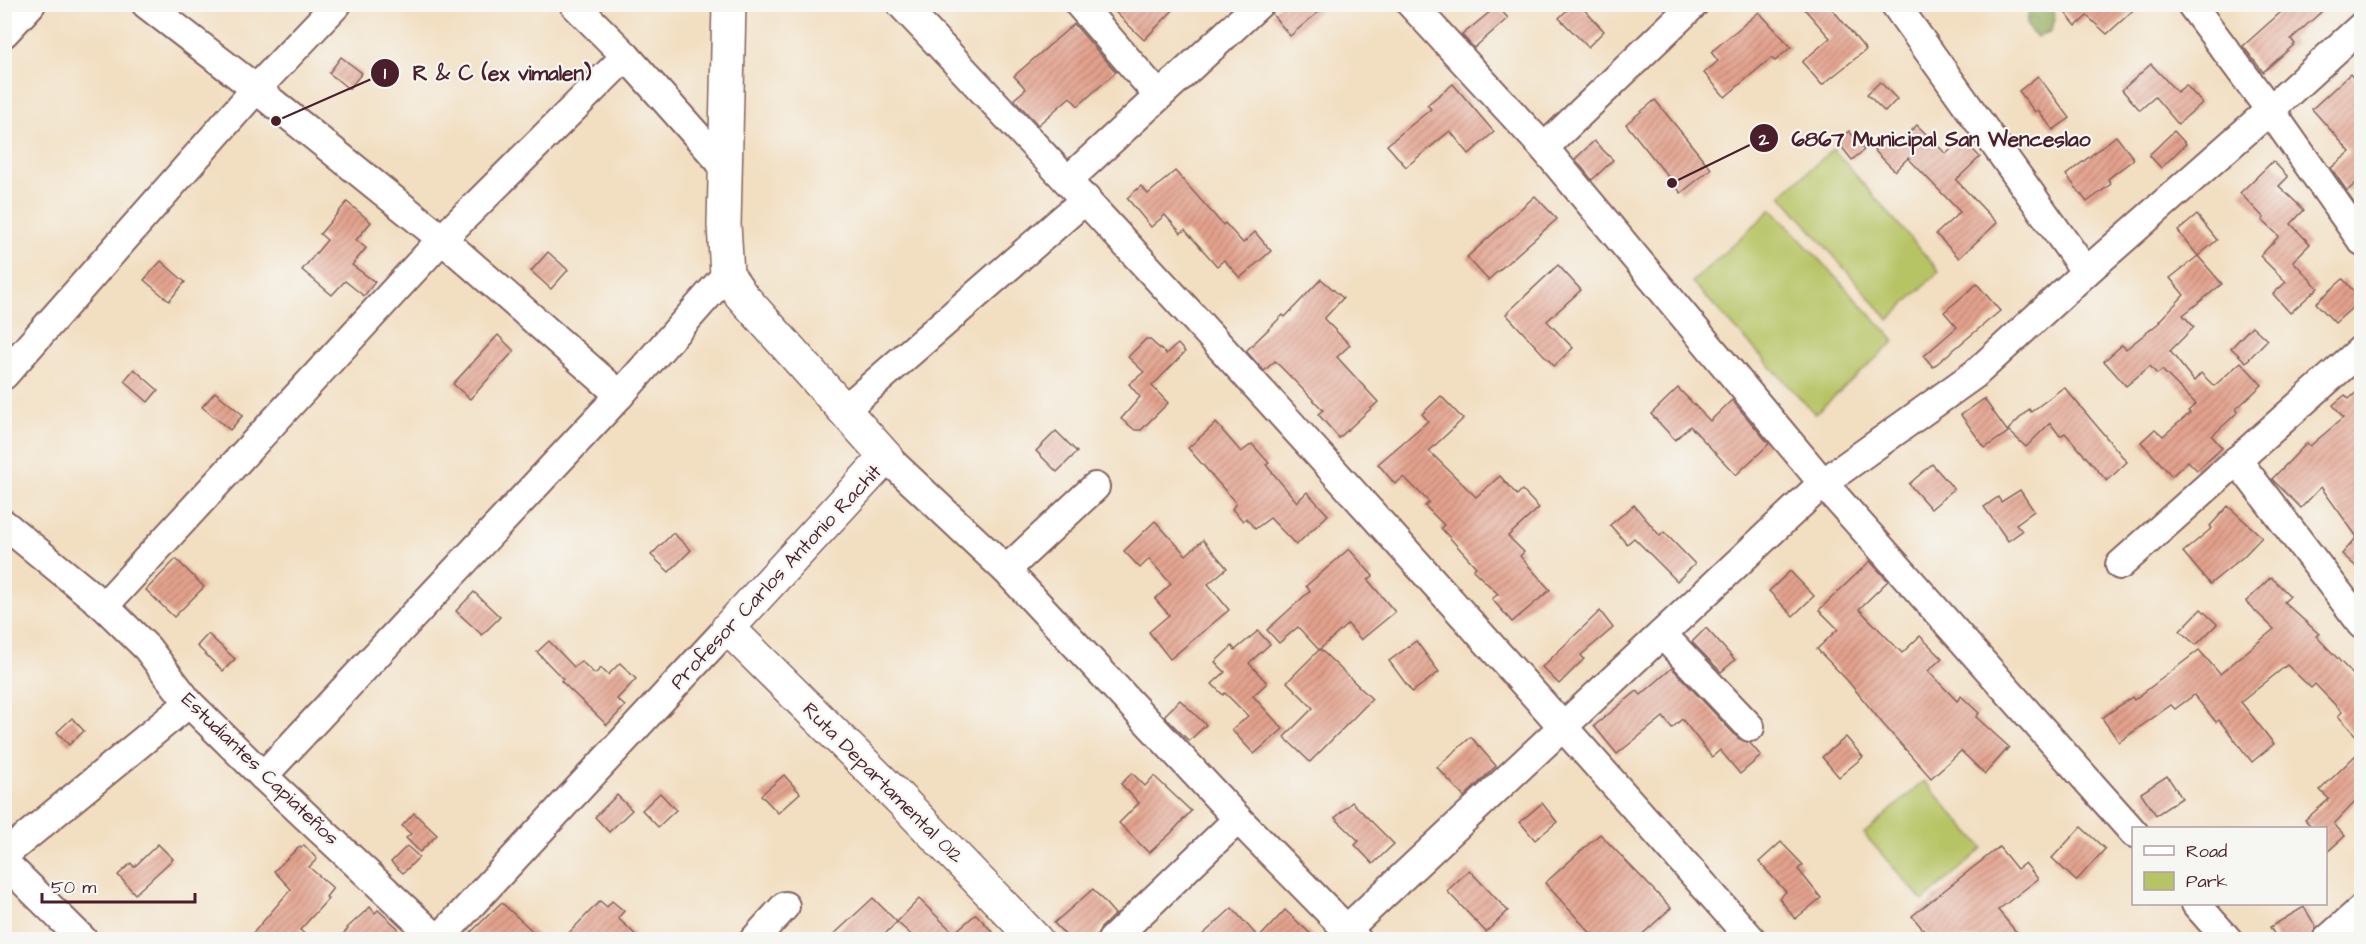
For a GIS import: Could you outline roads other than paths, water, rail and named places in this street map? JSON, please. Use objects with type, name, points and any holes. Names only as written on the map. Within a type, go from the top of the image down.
[{"type":"main road","points":[[727,273],[724,166],[729,4]]},
{"type":"main road","name":"Profesor Carlos Antonio Rachit","points":[[727,273],[741,295],[886,457],[729,628]]},
{"type":"main road","name":"Ruta Departamental 012","points":[[729,628],[1036,939]]},
{"type":"street","points":[[4,33],[31,4]]},
{"type":"street","points":[[146,4],[256,89],[442,239],[620,395]]},
{"type":"street","points":[[4,375],[256,89],[337,4]]},
{"type":"street","points":[[574,4],[626,56],[724,166]]},
{"type":"street","points":[[901,4],[1077,189],[1563,726],[1752,939]]},
{"type":"street","points":[[1079,4],[1159,96]]},
{"type":"street","points":[[843,411],[1077,189],[1159,96],[1259,4]]},
{"type":"street","points":[[1411,4],[1544,148],[1823,483],[2132,832]]},
{"type":"street","points":[[1544,148],[1694,4]]},
{"type":"street","points":[[1895,4],[2086,272]]},
{"type":"street","points":[[2191,4],[2270,110],[2361,241]]},
{"type":"street","points":[[886,457],[1006,570],[1238,819],[1353,934],[1563,726],[1823,483],[1975,374],[2361,26]]},
{"type":"street","points":[[104,606],[442,239],[626,56]]},
{"type":"street","points":[[263,776],[620,395],[727,273]]},
{"type":"street","points":[[2120,565],[2361,349]]},
{"type":"street","points":[[2237,460],[2361,624]]},
{"type":"street","points":[[1006,570],[1095,487]]},
{"type":"street","name":"Estudiantes Capiateños","points":[[4,524],[104,606],[147,648],[189,703],[263,776],[438,939]]},
{"type":"street","name":"Profesor Carlos Antonio Rachit","points":[[438,939],[729,628]]},
{"type":"street","points":[[1662,634],[1750,727]]},
{"type":"street","points":[[4,855],[189,703]]},
{"type":"street","points":[[1112,939],[1238,819]]},
{"type":"street","points":[[4,862],[82,939]]},
{"type":"street","points":[[2198,905],[2228,939]]},
{"type":"street","points":[[754,939],[785,906]]},
{"type":"street","points":[[2327,939],[2361,909]]},
{"type":"place","name":"R & C (ex vimalen)","points":[[276,121]]},
{"type":"place","name":"6867 Municipal San Wenceslao","points":[[1672,183]]}]
